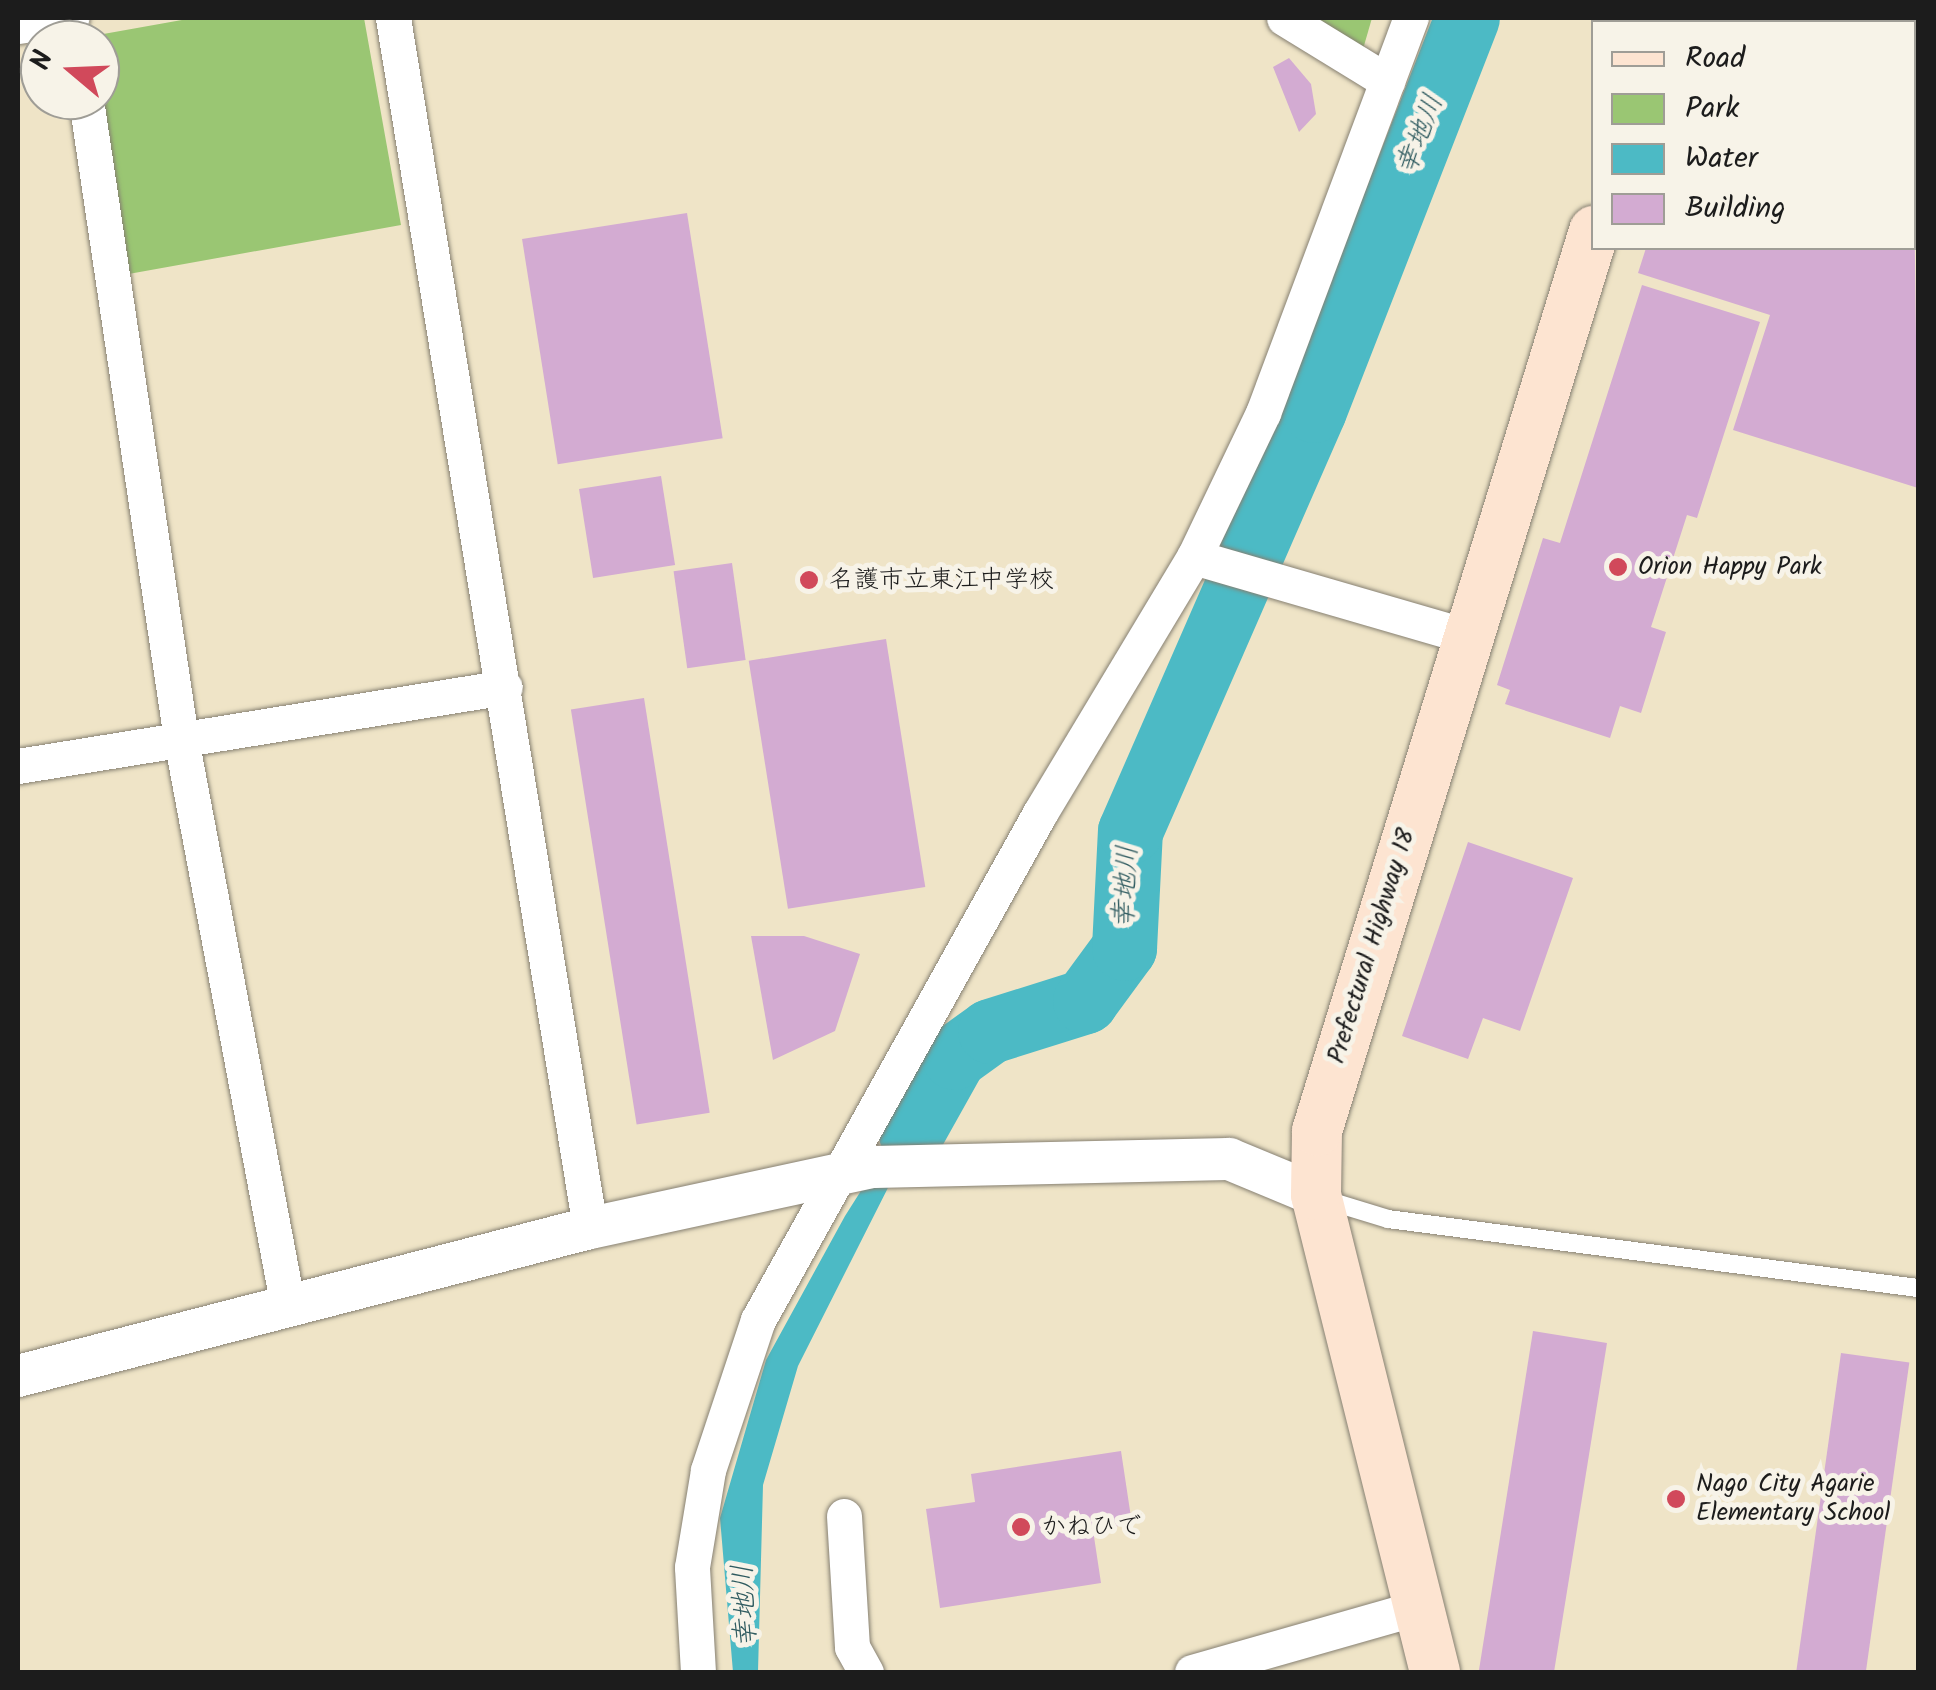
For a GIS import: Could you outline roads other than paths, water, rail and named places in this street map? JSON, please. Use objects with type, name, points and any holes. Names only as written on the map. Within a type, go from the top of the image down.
[{"type":"main road","name":"Prefectural Highway 18","points":[[1435,1672],[1316,1195],[1324,1100],[1591,241]]},
{"type":"street","points":[[18,26],[72,18]]},
{"type":"street","points":[[393,18],[505,687],[590,1228]]},
{"type":"street","points":[[1284,18],[1387,81]]},
{"type":"street","points":[[698,1672],[692,1567],[708,1470],[758,1320],[856,1170],[1040,813],[1207,560],[1412,18]]},
{"type":"street","points":[[89,120],[181,740],[288,1308]]},
{"type":"street","points":[[1207,560],[1469,637]]},
{"type":"street","points":[[18,766],[505,687]]},
{"type":"street","points":[[18,1376],[590,1228],[856,1170],[922,1165],[1229,1159],[1316,1195]]},
{"type":"street","points":[[844,1516],[852,1647],[866,1672]]},
{"type":"street","points":[[1192,1672],[1420,1607]]},
{"type":"lane","points":[[1316,1195],[1388,1219],[1918,1288]]},
{"type":"water","points":[[954,1057],[798,1366],[763,1485],[758,1672],[733,1672],[720,1518],[766,1360],[845,1216],[921,1096]]},
{"type":"waterway","name":"幸地川","points":[[911,1134],[954,1057],[990,1031],[1085,1001],[1124,948],[1130,831],[1314,410],[1467,18]]},
{"type":"place","name":"Orion Happy Park","points":[[1618,567]]},
{"type":"place","name":"名護市立東江中学校","points":[[809,580]]},
{"type":"place","name":"Nago City Agarie Elementary School","points":[[1676,1499]]},
{"type":"place","name":"かねひで","points":[[1021,1527]]}]
